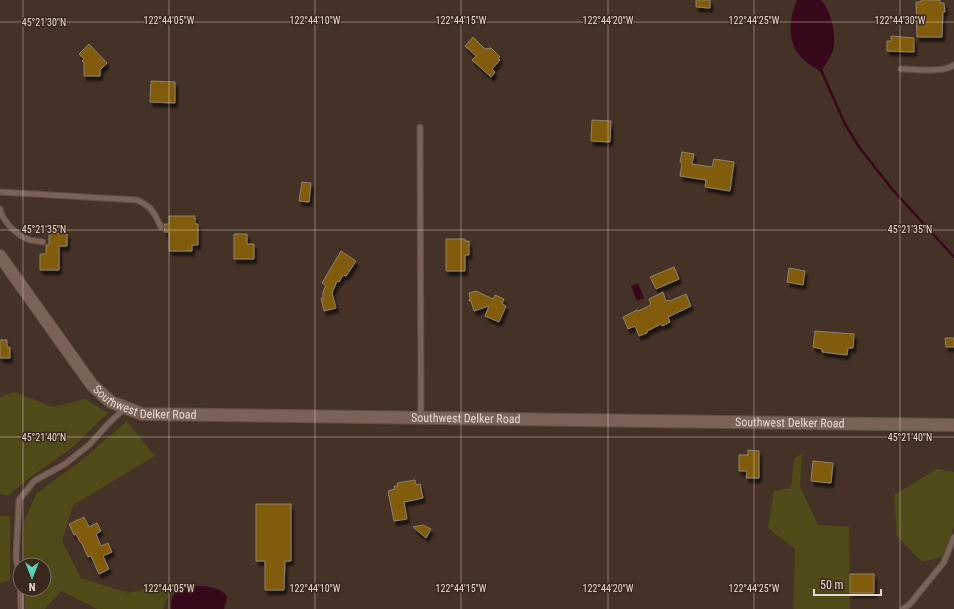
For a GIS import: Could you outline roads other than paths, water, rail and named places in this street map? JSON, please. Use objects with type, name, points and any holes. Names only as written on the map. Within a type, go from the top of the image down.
[{"type":"street","name":"Southwest Delker Road","points":[[0,256],[92,385],[112,402],[142,414],[954,424]]},
{"type":"lane","points":[[901,69],[940,69],[948,68],[954,65]]},
{"type":"lane","points":[[420,127],[421,418]]},
{"type":"lane","points":[[0,192],[137,200],[148,205],[154,211],[161,228]]},
{"type":"lane","points":[[0,209],[8,224],[19,235],[30,240],[43,242]]},
{"type":"lane","points":[[21,609],[20,577],[16,558],[19,500],[34,482],[65,464],[89,445],[126,408]]},
{"type":"lane","points":[[903,609],[910,604],[944,562],[954,537]]},
{"type":"waterway","points":[[821,70],[845,124],[859,147],[892,189],[954,257]]}]
